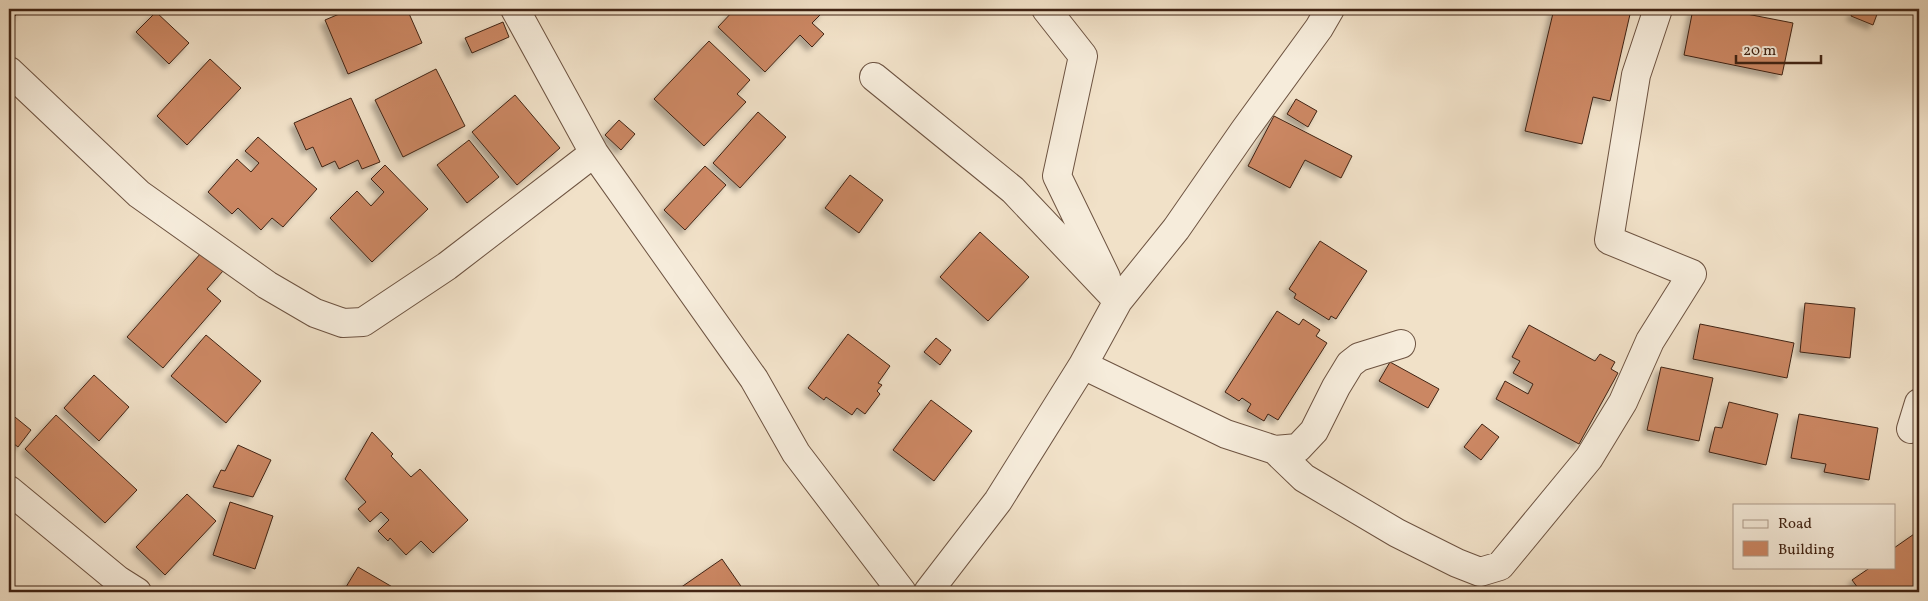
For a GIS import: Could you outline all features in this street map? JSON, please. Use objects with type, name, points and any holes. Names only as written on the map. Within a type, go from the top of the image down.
[{"type":"street","points":[[515,9],[594,153],[754,378],[796,453],[902,592]]},
{"type":"street","points":[[1046,9],[1083,56],[1057,176],[1118,301]]},
{"type":"street","points":[[928,592],[998,501],[1083,365],[1118,301],[1176,230],[1319,28],[1330,9]]},
{"type":"street","points":[[1275,450],[1304,478],[1336,498],[1397,533],[1457,563],[1480,572],[1500,566],[1522,541],[1589,458],[1623,402],[1650,341],[1692,274],[1609,240],[1636,75],[1658,9]]},
{"type":"street","points":[[9,71],[139,194],[266,285],[315,313],[342,323],[363,322],[447,266],[594,153]]},
{"type":"street","points":[[874,78],[1013,190],[1118,301]]},
{"type":"street","points":[[1083,365],[1226,434],[1275,450],[1298,448],[1314,432],[1336,387],[1350,364],[1359,357],[1401,344]]},
{"type":"street","points":[[1911,430],[1919,403]]},
{"type":"street","points":[[9,490],[118,580],[137,592]]},
{"type":"building","points":[[9,9],[22,9],[14,17],[9,12]]},
{"type":"building","points":[[351,9],[407,9],[422,43],[348,74],[325,20]]},
{"type":"building","points":[[735,9],[822,9],[824,11],[812,23],[824,34],[812,47],[800,35],[765,72],[718,27]]},
{"type":"building","points":[[1554,9],[1631,10],[1610,101],[1593,97],[1582,144],[1525,131]]},
{"type":"building","points":[[1693,9],[1721,9],[1793,23],[1782,75],[1684,55]]},
{"type":"building","points":[[1854,9],[1879,9],[1873,25],[1851,16]]},
{"type":"building","points":[[156,12],[189,43],[169,64],[136,32]]},
{"type":"building","points":[[503,22],[509,37],[472,53],[465,38]]},
{"type":"building","points":[[709,41],[750,80],[737,94],[746,102],[704,146],[654,99]]},
{"type":"building","points":[[210,59],[241,88],[187,145],[157,116]]},
{"type":"building","points":[[436,69],[465,126],[403,157],[375,100]]},
{"type":"building","points":[[515,95],[560,148],[517,185],[472,132]]},
{"type":"building","points":[[351,98],[380,162],[362,169],[358,160],[339,169],[335,161],[322,167],[313,147],[306,150],[294,123]]},
{"type":"building","points":[[1296,99],[1317,111],[1308,127],[1287,114]]},
{"type":"building","points":[[758,112],[786,137],[740,188],[713,163]]},
{"type":"building","points":[[1274,116],[1352,156],[1341,178],[1305,160],[1290,188],[1248,166]]},
{"type":"building","points":[[619,120],[635,134],[621,150],[605,135]]},
{"type":"building","points":[[258,137],[317,189],[283,227],[272,218],[261,230],[238,208],[232,214],[208,192],[237,159],[251,172],[259,163],[245,151]]},
{"type":"building","points":[[469,140],[499,177],[467,203],[437,165]]},
{"type":"building","points":[[385,165],[428,209],[372,262],[330,218],[357,191],[371,206],[384,192],[371,179]]},
{"type":"building","points":[[705,166],[726,185],[685,230],[664,210]]},
{"type":"building","points":[[850,175],[883,200],[859,233],[825,208]]},
{"type":"building","points":[[980,232],[1029,277],[988,321],[940,277]]},
{"type":"building","points":[[1320,241],[1367,271],[1336,319],[1331,316],[1329,320],[1294,298],[1296,294],[1289,289]]},
{"type":"building","points":[[201,253],[223,271],[207,289],[221,301],[163,368],[127,337]]},
{"type":"building","points":[[1805,303],[1855,308],[1850,358],[1800,352]]},
{"type":"building","points":[[1277,311],[1299,325],[1303,319],[1320,330],[1316,336],[1327,343],[1278,420],[1268,414],[1264,421],[1247,411],[1251,404],[1242,398],[1239,401],[1225,392]]},
{"type":"building","points":[[1700,324],[1794,343],[1787,378],[1693,359]]},
{"type":"building","points":[[1529,325],[1595,361],[1600,354],[1615,362],[1611,369],[1618,373],[1579,444],[1496,399],[1505,381],[1528,394],[1533,384],[1513,373],[1520,361],[1512,357]]},
{"type":"building","points":[[848,334],[890,366],[878,383],[882,385],[877,391],[880,394],[865,414],[857,408],[852,415],[826,397],[824,400],[808,388]]},
{"type":"building","points":[[206,335],[261,381],[226,423],[171,376]]},
{"type":"building","points":[[936,338],[951,350],[940,365],[924,352]]},
{"type":"building","points":[[1390,362],[1439,389],[1428,408],[1379,381]]},
{"type":"building","points":[[1661,367],[1713,378],[1699,441],[1647,430]]},
{"type":"building","points":[[94,375],[129,407],[99,441],[64,408]]},
{"type":"building","points":[[931,400],[972,431],[934,481],[893,450]]},
{"type":"building","points":[[1729,402],[1778,414],[1766,465],[1709,452],[1715,427],[1722,428]]},
{"type":"building","points":[[10,413],[31,430],[18,447],[9,440]]},
{"type":"building","points":[[1799,414],[1878,428],[1869,480],[1824,472],[1826,464],[1791,458]]},
{"type":"building","points":[[56,415],[137,490],[105,523],[25,449]]},
{"type":"building","points":[[1482,424],[1499,437],[1481,460],[1464,447]]},
{"type":"building","points":[[372,432],[411,477],[420,469],[468,520],[433,553],[421,541],[406,555],[390,538],[388,541],[378,531],[389,520],[381,512],[370,522],[358,509],[366,502],[345,479]]},
{"type":"building","points":[[238,445],[271,460],[253,497],[213,487],[221,470],[225,471]]},
{"type":"building","points":[[187,494],[216,521],[165,575],[136,547]]},
{"type":"building","points":[[230,502],[273,516],[255,569],[213,555]]},
{"type":"building","points":[[1917,532],[1919,536],[1919,592],[1861,592],[1852,580],[1870,568],[1896,568],[1896,547]]},
{"type":"building","points":[[722,559],[745,592],[682,592],[680,588]]},
{"type":"building","points":[[358,567],[401,592],[343,592]]}]
